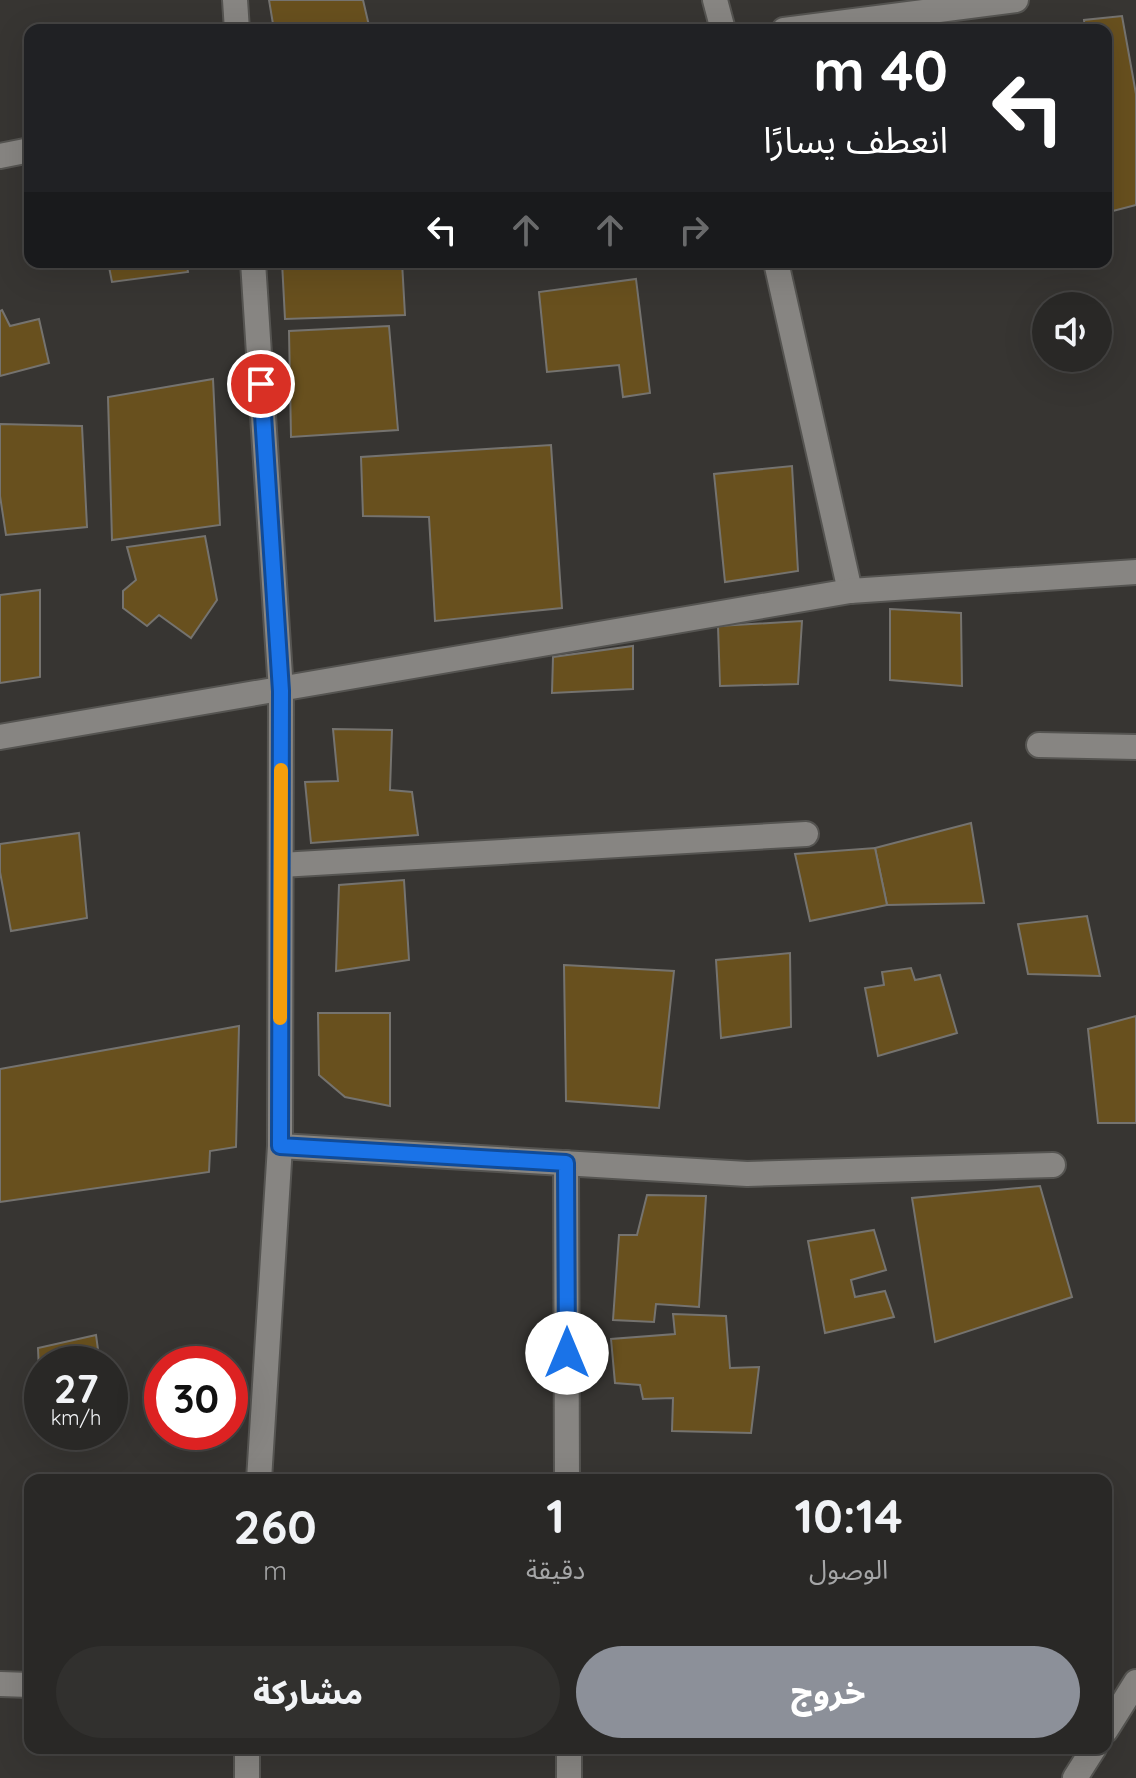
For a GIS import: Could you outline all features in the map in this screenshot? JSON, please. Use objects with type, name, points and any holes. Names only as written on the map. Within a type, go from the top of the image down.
[{"type":"street","points":[[235,0],[237,24]]},
{"type":"street","points":[[715,0],[721,24]]},
{"type":"street","points":[[830,24],[1016,0]]},
{"type":"street","points":[[0,156],[24,151]]},
{"type":"street","points":[[253,268],[281,691],[280,1146],[259,1474]]},
{"type":"street","points":[[777,268],[850,591]]},
{"type":"street","points":[[0,737],[850,591],[1136,572]]},
{"type":"street","points":[[1039,745],[1136,747]]},
{"type":"street","points":[[281,865],[806,834]]},
{"type":"street","points":[[280,1146],[747,1174],[1053,1165]]},
{"type":"street","points":[[566,1163],[567,1474]]},
{"type":"street","points":[[1112,1720],[1136,1682]]},
{"type":"street","points":[[0,1684],[24,1685]]},
{"type":"street","points":[[247,1754],[247,1778]]},
{"type":"street","points":[[569,1754],[569,1778]]},
{"type":"street","points":[[1075,1778],[1090,1754]]},
{"type":"building","points":[[269,0],[363,0],[369,24],[273,24]]},
{"type":"building","points":[[1122,16],[1136,94],[1136,205],[1112,211],[1112,24],[1084,24],[1084,20]]},
{"type":"building","points":[[109,268],[187,268],[188,272],[112,282]]},
{"type":"building","points":[[282,268],[402,268],[405,315],[285,319]]},
{"type":"building","points":[[636,279],[650,393],[623,397],[619,365],[547,372],[539,292]]},
{"type":"building","points":[[2,310],[10,326],[39,319],[49,363],[0,376]]},
{"type":"building","points":[[389,326],[398,430],[291,437],[289,331]]},
{"type":"building","points":[[213,379],[220,525],[112,540],[108,397]]},
{"type":"building","points":[[0,424],[82,426],[87,527],[6,535],[0,496]]},
{"type":"building","points":[[551,445],[562,608],[435,621],[429,517],[363,516],[361,457]]},
{"type":"building","points":[[792,466],[798,571],[725,582],[714,474]]},
{"type":"building","points":[[205,536],[217,600],[191,638],[159,615],[147,626],[123,608],[123,591],[136,580],[127,547]]},
{"type":"building","points":[[40,590],[40,677],[0,683],[0,595]]},
{"type":"building","points":[[890,609],[961,613],[962,686],[890,680]]},
{"type":"building","points":[[802,621],[798,684],[720,686],[718,626]]},
{"type":"building","points":[[633,646],[633,689],[552,693],[553,657]]},
{"type":"building","points":[[333,729],[392,730],[390,790],[412,792],[418,835],[311,843],[305,782],[338,781]]},
{"type":"building","points":[[971,823],[984,903],[887,905],[875,848]]},
{"type":"building","points":[[79,833],[87,918],[11,931],[0,872],[0,844]]},
{"type":"building","points":[[875,848],[887,905],[810,921],[795,854]]},
{"type":"building","points":[[404,880],[409,960],[336,971],[339,885]]},
{"type":"building","points":[[1087,916],[1100,976],[1028,974],[1018,924]]},
{"type":"building","points":[[790,953],[791,1027],[721,1038],[716,960]]},
{"type":"building","points":[[564,965],[674,971],[659,1108],[566,1101]]},
{"type":"building","points":[[911,968],[915,980],[940,975],[957,1033],[878,1056],[865,988],[884,985],[882,972]]},
{"type":"building","points":[[318,1013],[390,1013],[390,1106],[345,1097],[319,1075]]},
{"type":"building","points":[[1136,1016],[1136,1123],[1098,1123],[1088,1029]]},
{"type":"building","points":[[239,1026],[236,1147],[210,1151],[209,1172],[0,1202],[0,1069]]},
{"type":"building","points":[[1040,1186],[1072,1297],[935,1342],[912,1198]]},
{"type":"building","points":[[647,1195],[706,1196],[699,1307],[656,1304],[654,1322],[613,1320],[619,1235],[637,1235]]},
{"type":"building","points":[[874,1230],[886,1270],[851,1280],[855,1297],[885,1291],[894,1317],[825,1333],[808,1241]]},
{"type":"building","points":[[673,1314],[726,1316],[730,1368],[759,1367],[751,1433],[672,1431],[673,1398],[643,1399],[640,1385],[615,1383],[611,1339],[675,1334]]},
{"type":"building","points":[[96,1335],[98,1346],[47,1346]]},
{"type":"slow traffic","points":[[280,1018],[281,770]]},
{"type":"route","points":[[261,384],[281,691],[280,1146],[566,1163],[567,1353]]}]
